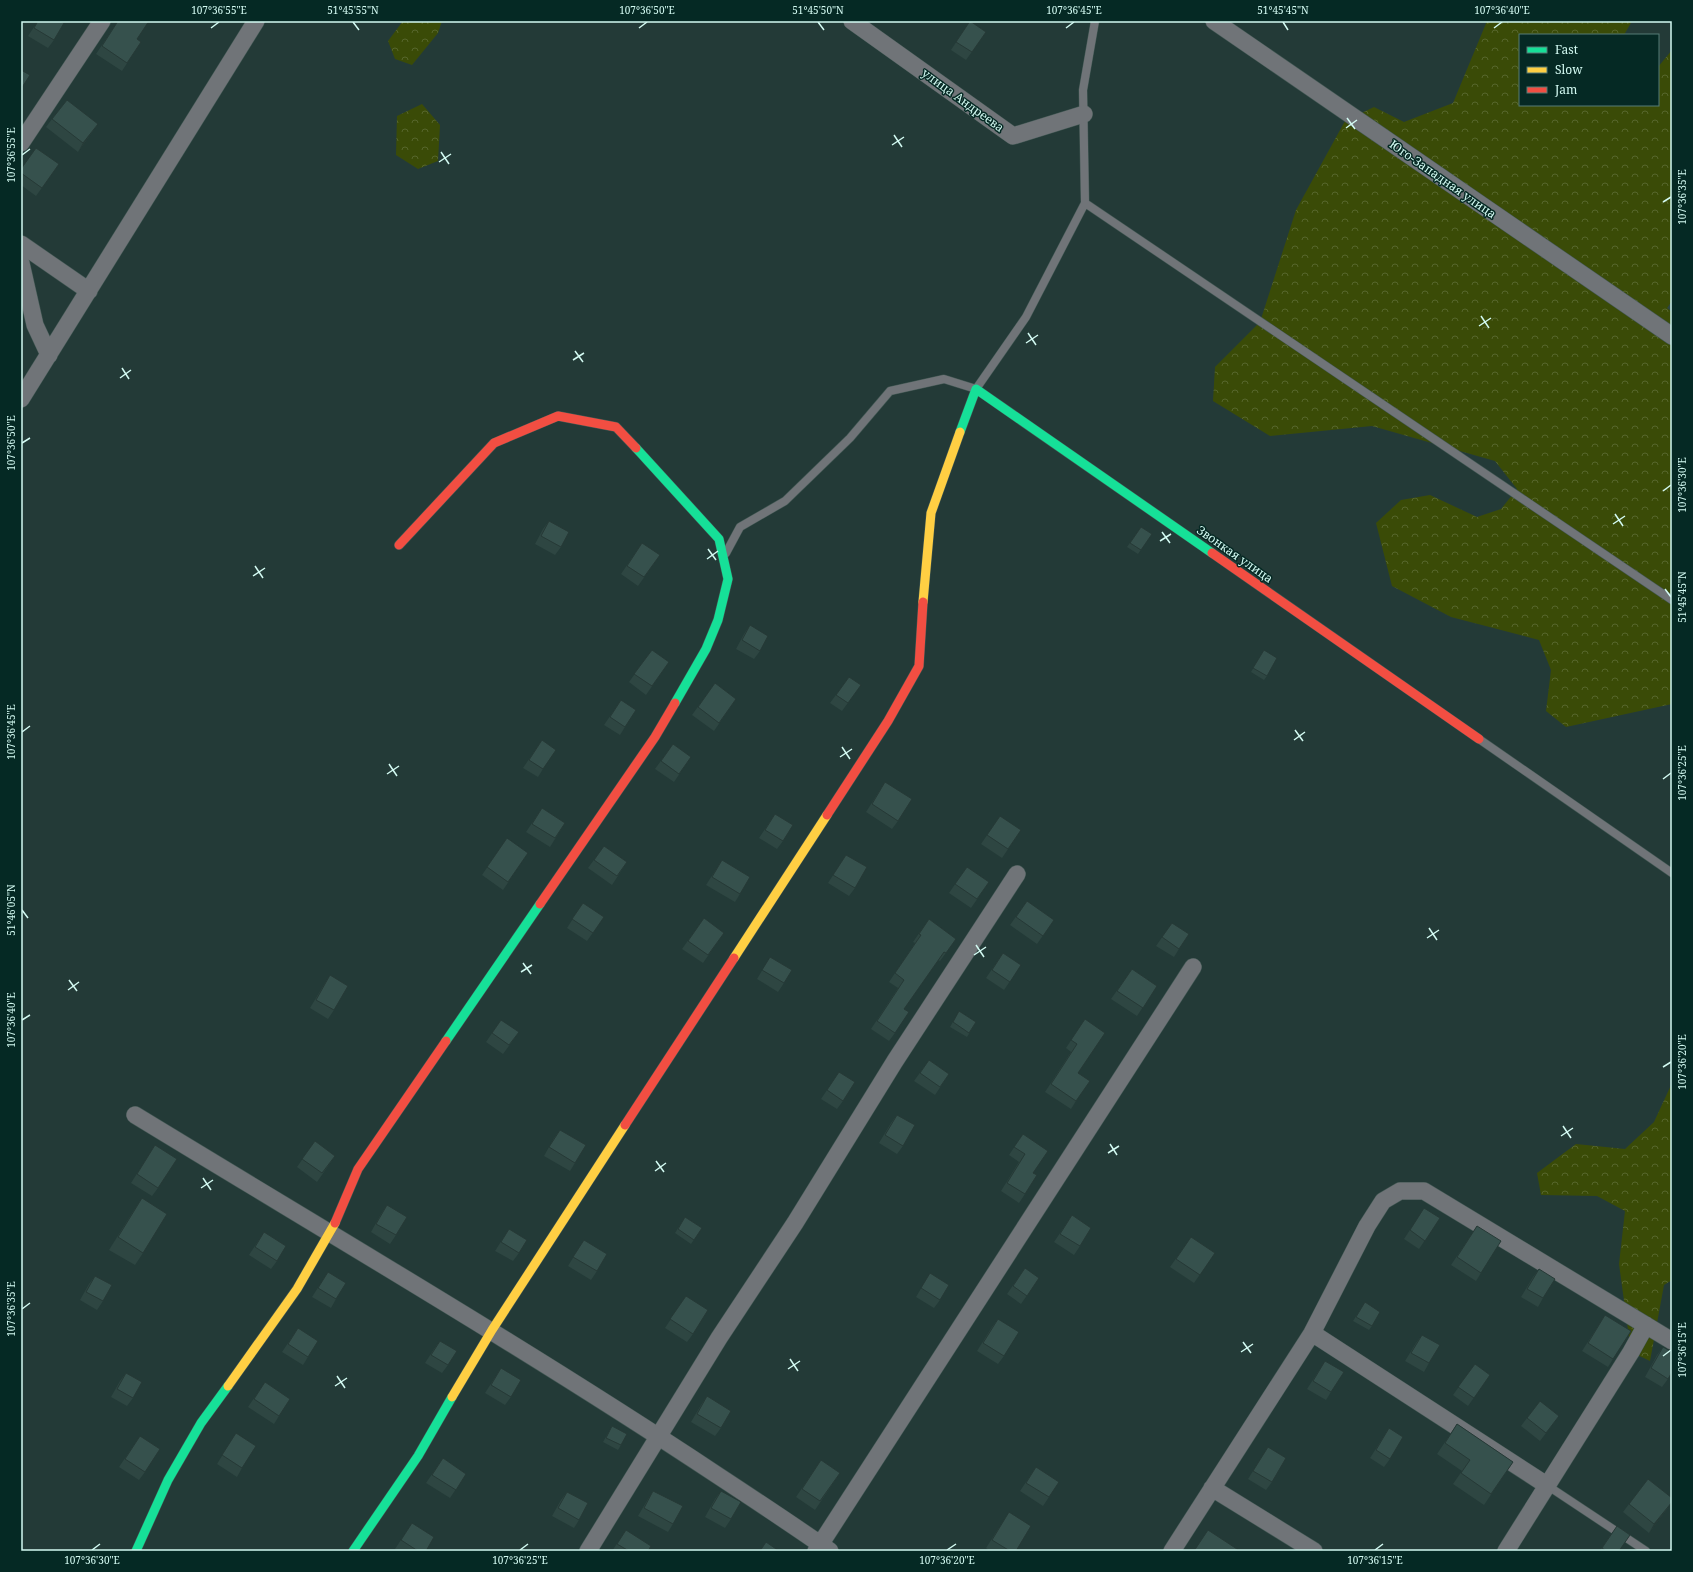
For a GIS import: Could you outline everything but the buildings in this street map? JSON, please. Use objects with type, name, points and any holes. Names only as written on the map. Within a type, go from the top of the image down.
[{"type":"street","points":[[21,143],[102,21]]},
{"type":"street","points":[[21,399],[256,21]]},
{"type":"street","name":"улица Андреева","points":[[852,21],[1013,136],[1084,114]]},
{"type":"street","name":"Юго-Западная улица","points":[[1214,21],[1672,336]]},
{"type":"street","points":[[21,244],[89,291]]},
{"type":"street","points":[[21,263],[35,325],[49,355]]},
{"type":"street","points":[[353,1551],[418,1456],[492,1330],[883,728],[919,666],[924,578],[931,513],[976,389]]},
{"type":"street","name":"Звонкая улица","points":[[976,389],[1479,739]]},
{"type":"street","points":[[136,1551],[168,1480],[201,1423],[297,1289],[330,1234],[358,1168],[655,737],[706,649],[718,620],[728,580],[719,539],[661,473],[616,427],[558,416],[494,443],[398,546]]},
{"type":"street","points":[[588,1551],[719,1338],[795,1222],[895,1061],[1017,874]]},
{"type":"street","points":[[135,1115],[330,1234],[492,1330],[659,1436],[823,1549],[1193,967]]},
{"type":"street","points":[[1172,1551],[1312,1333],[1367,1226],[1383,1201],[1400,1191],[1424,1191],[1672,1341]]},
{"type":"street","points":[[1506,1551],[1548,1486],[1646,1325]]},
{"type":"street","points":[[1312,1333],[1548,1486]]},
{"type":"street","points":[[1212,1488],[1314,1551]]},
{"type":"lane","points":[[723,559],[740,527],[785,501],[850,438],[890,391],[944,379],[976,389],[1026,318],[1085,202],[1084,82],[1095,21]]},
{"type":"lane","points":[[1085,202],[1672,600]]},
{"type":"lane","points":[[1479,739],[1672,873]]},
{"type":"lane","points":[[1548,1486],[1646,1551]]},
{"type":"green space","points":[[403,21],[442,21],[438,33],[412,65],[395,59],[388,41]]},
{"type":"green space","points":[[1487,21],[1632,21],[1625,34],[1519,34],[1519,106],[1659,106],[1659,66],[1672,50],[1672,704],[1566,727],[1546,711],[1551,670],[1539,640],[1451,617],[1392,586],[1376,523],[1401,500],[1430,495],[1477,517],[1501,509],[1517,489],[1495,461],[1372,426],[1270,436],[1213,401],[1215,367],[1260,322],[1296,210],[1345,121],[1374,107],[1404,122],[1453,103]]},
{"type":"green space","points":[[422,104],[440,125],[438,161],[418,169],[396,155],[397,116]]},
{"type":"green space","points":[[1672,1083],[1672,1280],[1664,1285],[1650,1361],[1631,1352],[1619,1264],[1625,1211],[1597,1196],[1541,1195],[1537,1173],[1576,1144],[1625,1149],[1654,1122]]},
{"type":"traffic: fast","points":[[960,432],[976,389],[1212,553]]},
{"type":"traffic: fast","points":[[636,448],[719,539],[728,579],[718,620],[706,649],[675,703]]},
{"type":"traffic: fast","points":[[446,1041],[540,904]]},
{"type":"traffic: fast","points":[[136,1551],[168,1480],[201,1423],[228,1386]]},
{"type":"traffic: fast","points":[[353,1551],[418,1456],[452,1397]]},
{"type":"traffic: slow","points":[[923,602],[931,513],[960,432]]},
{"type":"traffic: slow","points":[[734,958],[827,815]]},
{"type":"traffic: slow","points":[[452,1397],[492,1330],[625,1125]]},
{"type":"traffic: slow","points":[[228,1386],[297,1289],[335,1223]]},
{"type":"traffic: jam","points":[[399,545],[494,443],[558,416],[616,427],[636,448]]},
{"type":"traffic: jam","points":[[1212,553],[1479,739]]},
{"type":"traffic: jam","points":[[827,815],[888,721],[919,666],[923,602]]},
{"type":"traffic: jam","points":[[540,904],[655,737],[675,703]]},
{"type":"traffic: jam","points":[[625,1125],[734,958]]},
{"type":"traffic: jam","points":[[335,1223],[358,1169],[446,1041]]}]
